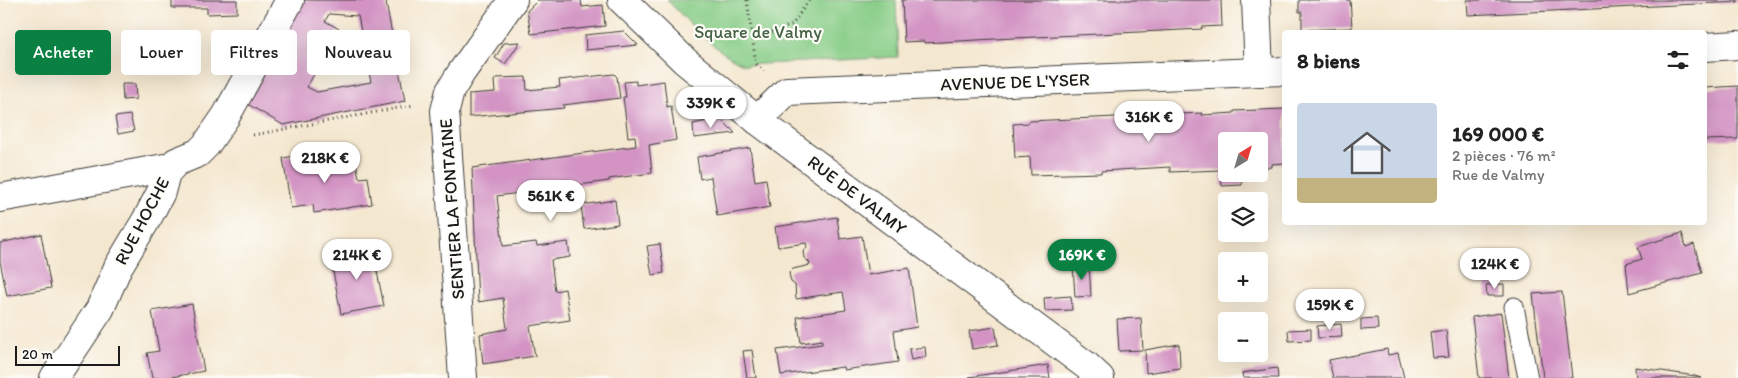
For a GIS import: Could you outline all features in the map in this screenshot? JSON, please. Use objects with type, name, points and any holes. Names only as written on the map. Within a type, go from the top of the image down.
[{"type":"street","name":"RUE HOCHE","points":[[54,378],[100,309],[111,279],[161,192],[164,179],[170,167],[176,162],[198,153],[226,116],[290,0]]},
{"type":"street","name":"SENTIER LA FONTAINE","points":[[463,378],[445,111],[450,91],[460,72],[513,0]]},
{"type":"street","name":"RUE DE VALMY","points":[[622,0],[685,61],[757,120],[1087,366],[1100,378]]},
{"type":"street","points":[[1256,0],[1272,72]]},
{"type":"street","points":[[1707,47],[1738,45]]},
{"type":"street","name":"AVENUE DE L'YSER","points":[[787,91],[1272,72]]},
{"type":"street","points":[[757,120],[787,91]]},
{"type":"street","points":[[0,198],[170,167]]},
{"type":"lane","points":[[1514,307],[1528,378]]},
{"type":"path","points":[[747,0],[756,64],[787,91]]},
{"type":"path","points":[[753,39],[792,25],[809,0]]},
{"type":"path","points":[[213,134],[224,140],[432,102],[447,101]]},
{"type":"green space","name":"Square de Valmy","points":[[667,0],[896,0],[898,57],[745,65],[713,45]]},
{"type":"building","points":[[172,0],[237,0],[237,13],[207,14],[207,8],[172,8]]},
{"type":"building","points":[[302,0],[388,0],[386,3],[391,30],[361,30],[358,16],[329,14],[325,21],[338,30],[307,30],[307,75],[314,75],[307,87],[317,92],[371,82],[370,75],[400,75],[405,101],[283,125],[244,102],[259,75],[297,75],[297,30],[285,30]]},
{"type":"building","points":[[538,0],[581,0],[582,7],[603,5],[605,26],[531,34],[527,11]]},
{"type":"building","points":[[902,0],[1221,0],[1222,26],[1201,27],[1202,29],[924,43],[924,41],[904,42]]},
{"type":"building","points":[[1299,0],[1350,0],[1352,28],[1302,30],[1302,12],[1299,12]]},
{"type":"building","points":[[1467,0],[1738,0],[1738,2],[1468,15]]},
{"type":"building","points":[[624,31],[638,45],[586,50],[585,35]]},
{"type":"building","points":[[520,42],[505,64],[495,58],[504,43]]},
{"type":"building","points":[[614,74],[617,77],[620,98],[563,105],[564,108],[469,117],[469,94],[495,92],[494,81],[496,78],[526,77],[527,90],[560,87],[559,80]]},
{"type":"building","points":[[636,81],[636,85],[664,81],[667,107],[671,106],[676,140],[649,145],[652,173],[609,179],[609,181],[497,196],[503,246],[536,242],[537,246],[568,242],[570,257],[551,260],[555,291],[565,289],[570,320],[530,326],[535,356],[483,364],[480,334],[507,329],[503,298],[478,302],[472,168],[636,146],[635,136],[628,137],[623,97],[626,97],[624,82]]},
{"type":"building","points":[[122,84],[135,84],[136,99],[123,100]]},
{"type":"building","points":[[1738,86],[1738,139],[1707,140],[1707,88]]},
{"type":"building","points":[[1282,109],[1282,163],[1272,164],[1272,167],[1268,167],[1268,132],[1218,132],[1218,170],[1170,172],[1170,167],[1101,171],[1101,173],[1031,175],[1030,157],[1015,158],[1013,124],[1029,123],[1029,121],[1234,113],[1234,111]]},
{"type":"building","points":[[130,115],[134,131],[118,134],[115,117]]},
{"type":"building","points":[[720,118],[735,133],[694,138],[693,124]]},
{"type":"building","points":[[750,148],[755,181],[766,179],[770,207],[717,216],[711,177],[700,179],[697,157]]},
{"type":"building","points":[[322,152],[324,167],[356,162],[359,178],[368,177],[372,204],[314,213],[313,205],[291,208],[283,158]]},
{"type":"building","points":[[1222,182],[1242,182],[1242,185],[1222,186]]},
{"type":"building","points":[[615,200],[618,224],[584,229],[581,205]]},
{"type":"building","points":[[837,217],[840,239],[862,236],[868,275],[909,268],[917,327],[894,331],[898,362],[844,370],[843,367],[781,375],[777,350],[822,344],[822,340],[801,343],[797,317],[846,310],[843,292],[796,299],[795,285],[791,282],[789,273],[793,269],[810,265],[804,258],[803,252],[807,247],[806,243],[778,247],[775,227]]},
{"type":"building","points":[[1682,233],[1686,247],[1694,244],[1702,273],[1629,293],[1626,264],[1642,259],[1638,247]]},
{"type":"building","points":[[41,234],[51,288],[7,296],[0,261],[0,243]]},
{"type":"building","points":[[660,244],[664,273],[652,275],[647,246]]},
{"type":"building","points":[[372,247],[384,306],[341,314],[330,255]]},
{"type":"building","points":[[1073,265],[1089,265],[1091,296],[1075,297]]},
{"type":"building","points":[[1504,284],[1504,296],[1487,296],[1486,285]]},
{"type":"building","points":[[1562,292],[1572,378],[1543,378],[1533,294]]},
{"type":"building","points":[[1071,296],[1072,310],[1045,311],[1044,298]]},
{"type":"building","points":[[192,304],[204,371],[166,378],[152,378],[147,353],[159,351],[152,311]]},
{"type":"building","points":[[1501,313],[1509,378],[1479,378],[1472,317]]},
{"type":"building","points":[[1141,318],[1143,350],[1119,351],[1117,319]]},
{"type":"building","points":[[1377,318],[1378,329],[1361,330],[1361,319]]},
{"type":"building","points":[[1341,324],[1342,337],[1318,338],[1317,326]]},
{"type":"building","points":[[995,327],[998,345],[972,349],[969,331]]},
{"type":"building","points":[[1311,329],[1311,340],[1289,341],[1288,330]]},
{"type":"building","points":[[1446,330],[1449,357],[1433,358],[1430,332]]},
{"type":"building","points":[[1179,344],[1180,368],[1146,373],[1145,350]]},
{"type":"building","points":[[925,347],[926,357],[911,360],[909,349]]},
{"type":"building","points":[[1387,349],[1388,355],[1398,353],[1404,378],[1333,378],[1329,360]]},
{"type":"building","points":[[752,350],[756,378],[747,378],[743,351]]},
{"type":"building","points":[[1048,365],[1050,378],[969,378],[969,377]]},
{"type":"building","points":[[1635,367],[1695,376],[1701,378],[1636,378]]},
{"type":"building","points":[[1277,368],[1278,378],[1243,378],[1242,373]]}]
